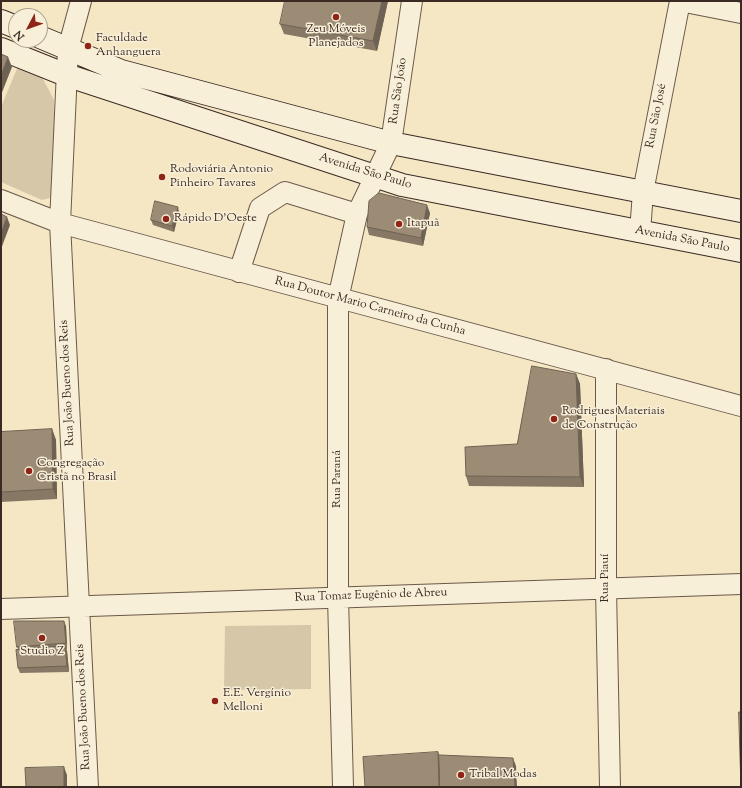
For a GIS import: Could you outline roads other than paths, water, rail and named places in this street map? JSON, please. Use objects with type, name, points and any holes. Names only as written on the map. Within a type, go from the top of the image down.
[{"type":"main road","points":[[48,40],[121,71],[391,144],[741,211]]},
{"type":"main road","name":"Avenida São Paulo","points":[[1,49],[66,75],[402,185],[741,251]]},
{"type":"street","name":"Rua João Bueno dos Reis","points":[[81,1],[68,49],[60,223],[88,787]]},
{"type":"street","name":"Rua São João","points":[[376,177],[391,144],[412,1]]},
{"type":"street","points":[[680,1],[741,13]]},
{"type":"street","name":"Rua São José","points":[[640,232],[643,192],[680,1]]},
{"type":"street","name":"Rua Paraná","points":[[343,787],[338,597],[338,299],[357,214],[376,177]]},
{"type":"street","points":[[239,272],[260,208],[285,192],[357,214]]},
{"type":"street","name":"Rua Doutor Mario Carneiro da Cunha","points":[[1,200],[60,223],[338,299],[741,406]]},
{"type":"street","name":"Rua Piauí","points":[[606,369],[606,588],[610,787]]},
{"type":"street","name":"Rua Tomaz Eugênio de Abreu","points":[[1,609],[741,584]]},
{"type":"place","name":"Zeu Móveis Planejados","points":[[336,17]]},
{"type":"place","name":"Faculdade Anhanguera","points":[[88,46]]},
{"type":"place","name":"Rodoviária Antonio Pinheiro Tavares","points":[[162,177]]},
{"type":"place","name":"Rápido D'Oeste","points":[[166,219]]},
{"type":"place","name":"Itapuã","points":[[399,224]]},
{"type":"place","name":"Rodrigues Materiais de Construção","points":[[554,419]]},
{"type":"place","name":"Congregação Cristã no Brasil","points":[[29,471]]},
{"type":"place","name":"Studio Z","points":[[42,638]]},
{"type":"place","name":"E.E. Vergínio Melloni","points":[[215,701]]},
{"type":"place","name":"Tribal Modas","points":[[461,775]]}]
